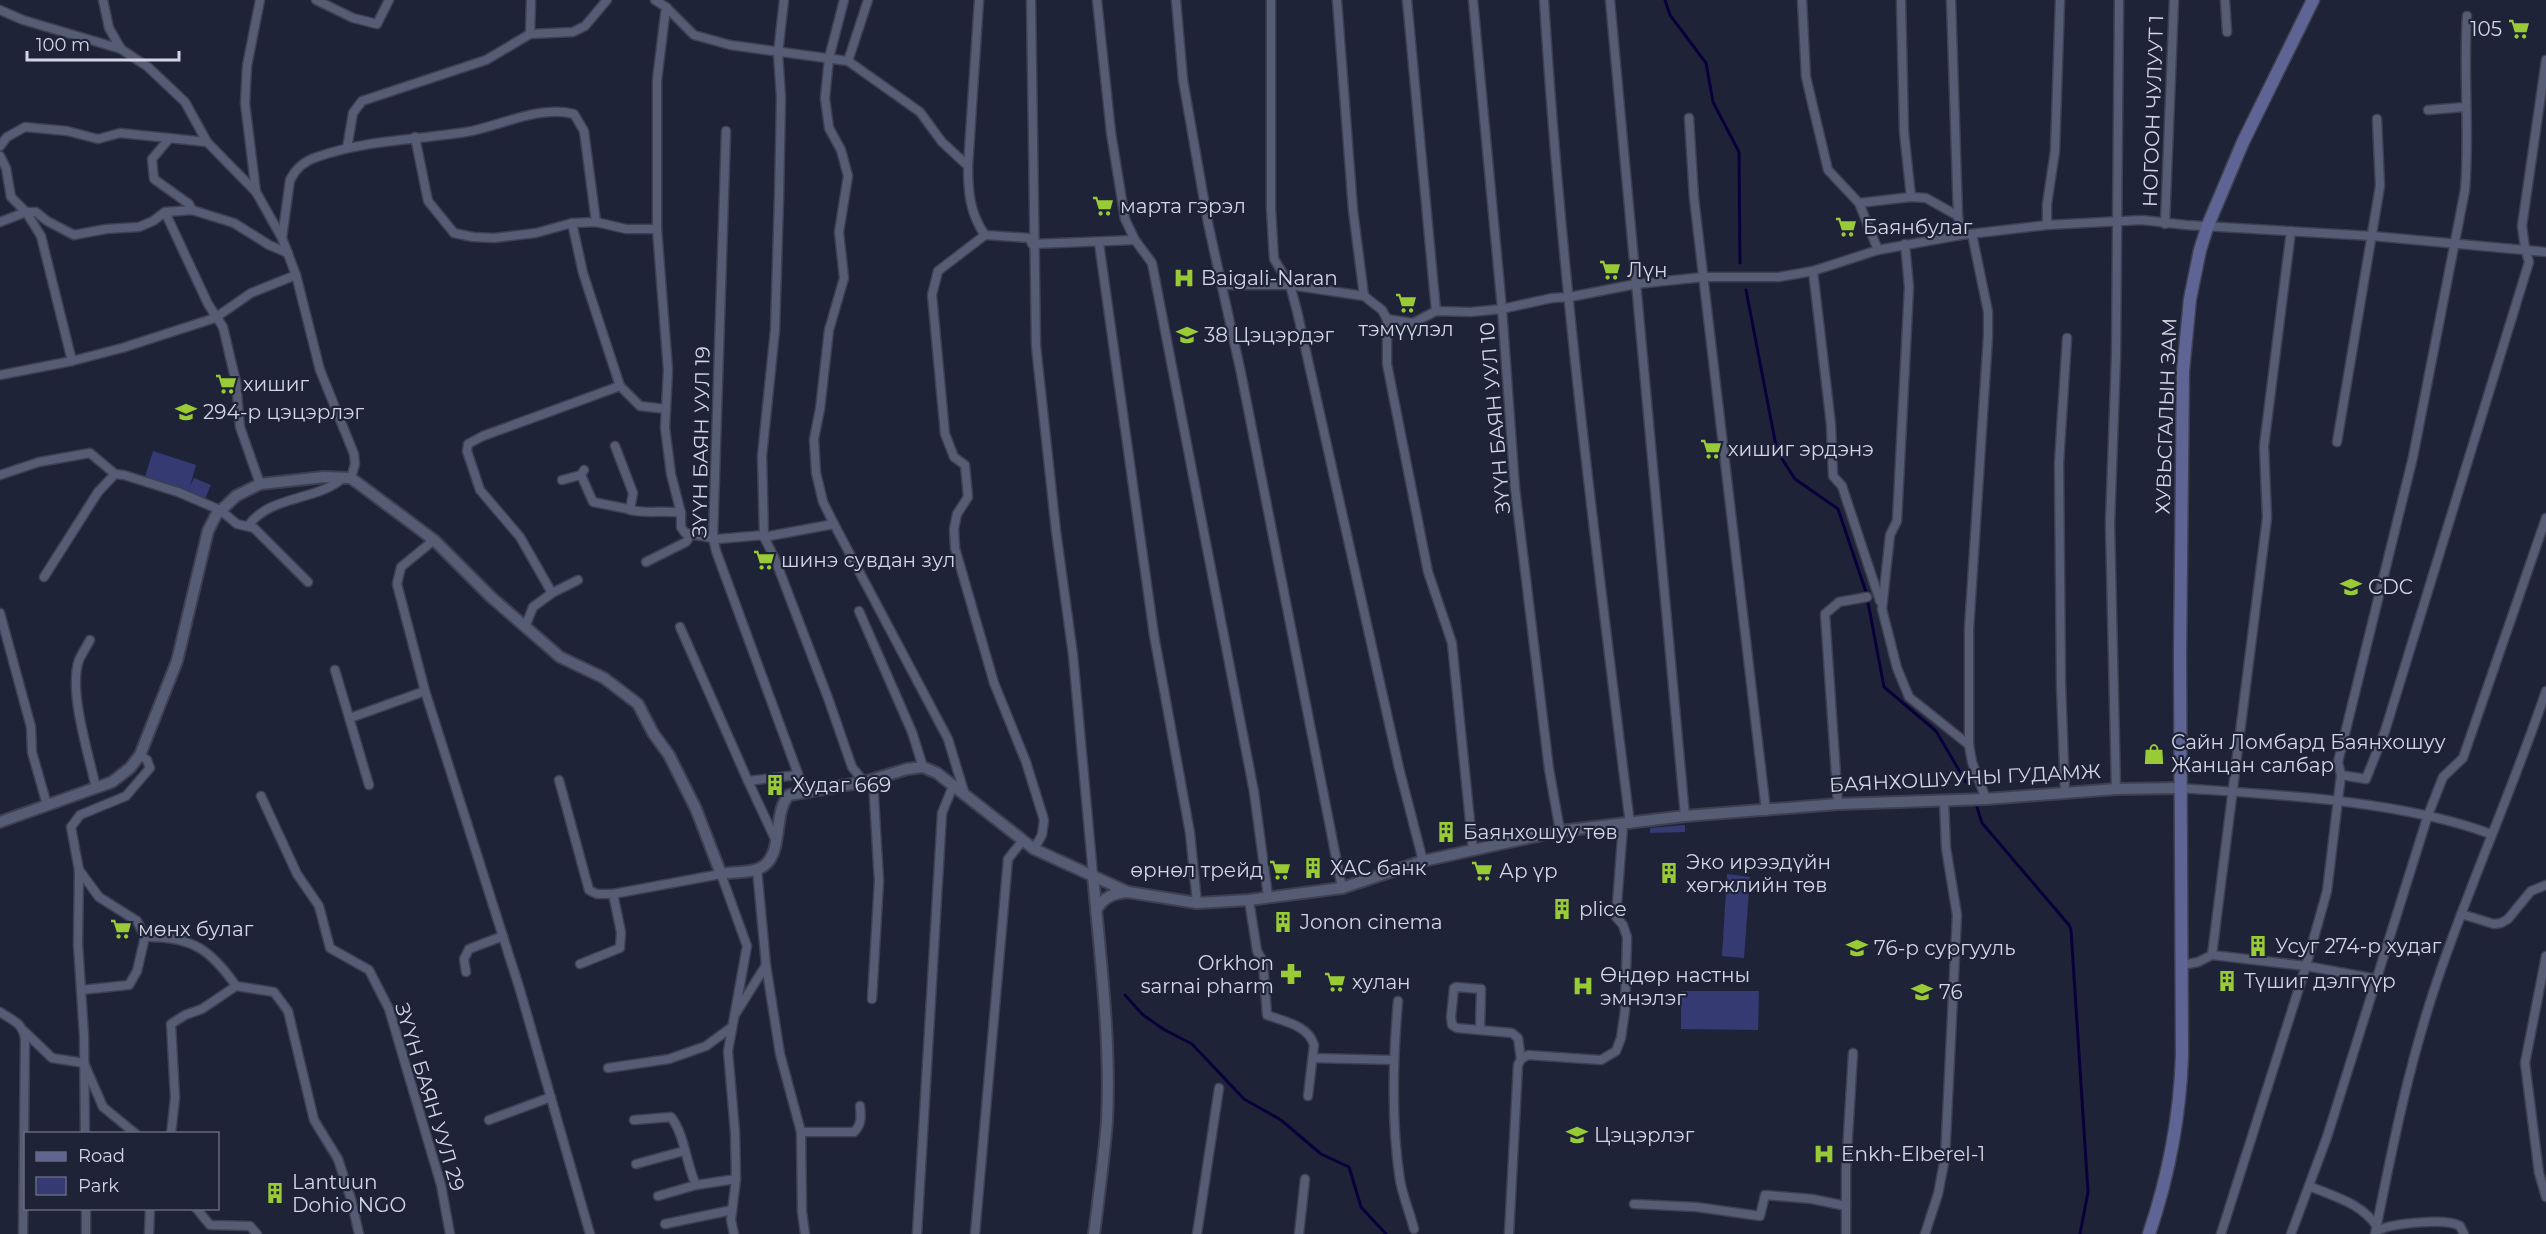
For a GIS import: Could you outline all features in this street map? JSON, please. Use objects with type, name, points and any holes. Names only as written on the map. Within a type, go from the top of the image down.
[{"type":"main road","name":"ХУВЬСГАЛЫН ЗАМ","points":[[2180,788],[2183,371],[2190,299],[2200,250],[2225,181],[2313,0]]},
{"type":"main road","points":[[2149,1234],[2167,1177],[2178,1115],[2182,1056],[2183,965],[2180,788]]},
{"type":"street","points":[[103,0],[109,28],[121,49]]},
{"type":"street","points":[[256,192],[245,103],[247,66],[260,0]]},
{"type":"street","points":[[316,0],[353,18],[377,24],[389,0]]},
{"type":"street","points":[[530,34],[531,0]]},
{"type":"street","points":[[347,148],[353,113],[362,101],[486,60],[530,34],[573,32],[585,26],[606,0]]},
{"type":"street","points":[[655,0],[666,7],[694,35],[730,45],[848,61],[920,112],[942,142],[968,166]]},
{"type":"street","points":[[784,0],[777,52],[781,98],[779,210],[775,330],[762,456],[764,536],[820,677],[852,767],[869,781],[879,881],[872,999]]},
{"type":"street","points":[[844,0],[829,58],[825,98],[830,128],[841,150],[848,176],[840,232],[844,278],[829,330],[814,447],[816,473],[824,502],[834,524],[948,739],[966,797]]},
{"type":"street","points":[[848,61],[868,0]]},
{"type":"street","points":[[979,0],[968,195],[976,223],[985,235]]},
{"type":"street","points":[[1030,0],[1032,244],[1036,346],[1056,531],[1073,654],[1105,994],[1107,1110],[1094,1234]]},
{"type":"street","points":[[1097,0],[1111,133],[1125,219],[1135,240],[1152,263],[1254,792],[1268,896]]},
{"type":"street","points":[[1176,0],[1183,80],[1208,223],[1223,285],[1342,888]]},
{"type":"street","points":[[1271,0],[1271,198],[1274,259],[1290,285],[1399,768],[1423,861]]},
{"type":"street","points":[[1337,0],[1353,210],[1364,296]]},
{"type":"street","points":[[1407,0],[1436,311]]},
{"type":"street","name":"ЗҮҮН БАЯН УУЛ 10","points":[[1473,0],[1502,309],[1515,488],[1549,769],[1560,831]]},
{"type":"street","points":[[1509,1234],[1518,1065],[1521,1059],[1528,1055],[1600,1060],[1616,1051],[1621,1038],[1625,1011],[1627,937],[1623,925],[1616,916],[1627,824],[1558,201],[1544,0]]},
{"type":"street","points":[[1610,0],[1685,816]]},
{"type":"street","points":[[1802,0],[1806,76],[1828,170],[1859,202],[1878,250]]},
{"type":"street","points":[[1901,0],[1904,132],[1911,196]]},
{"type":"street","points":[[1951,0],[1958,216],[1961,235]]},
{"type":"street","points":[[2047,225],[2047,204],[2055,152],[2060,0]]},
{"type":"street","points":[[2116,789],[2110,524],[2119,0]]},
{"type":"street","name":"НОГООН ЧУЛУУТ 1","points":[[2165,224],[2174,0]]},
{"type":"street","points":[[2225,0],[2227,32]]},
{"type":"street","points":[[666,7],[657,80],[657,229],[668,370],[665,428],[681,513],[681,527],[685,533],[713,538],[764,536],[834,524]]},
{"type":"street","points":[[0,10],[23,20],[121,49],[148,68],[185,102],[207,142],[256,192],[282,238],[296,275],[320,370],[354,454],[355,464],[348,478],[334,486],[278,504],[256,516],[248,526]]},
{"type":"street","points":[[2221,1234],[2306,966],[2327,891],[2342,775],[2338,762],[2413,458],[2465,190],[2468,159],[2468,119],[2465,107],[2467,16]]},
{"type":"street","points":[[2342,775],[2366,779],[2385,731],[2529,262],[2522,226],[2546,60]]},
{"type":"street","points":[[2428,110],[2465,107]]},
{"type":"street","points":[[282,238],[287,190],[294,171],[316,157],[347,148],[415,137],[468,132],[519,117],[562,111],[574,114],[584,131],[596,222]]},
{"type":"street","points":[[1689,118],[1694,198],[1766,811]]},
{"type":"street","points":[[2337,442],[2380,186],[2377,119]]},
{"type":"street","points":[[0,146],[8,137],[25,127],[67,130],[98,139],[120,133],[169,140],[207,142]]},
{"type":"street","name":"ЗҮҮН БАЯН УУЛ 19","points":[[726,131],[713,538],[805,793]]},
{"type":"street","points":[[415,137],[428,201],[454,233],[494,238],[536,232],[572,223],[596,222],[627,229],[657,229]]},
{"type":"street","points":[[169,140],[152,159],[154,179],[189,204],[192,210]]},
{"type":"street","points":[[0,156],[6,168],[10,197],[26,212],[41,236],[72,361]]},
{"type":"street","points":[[1859,202],[1911,196],[1926,198],[1958,216]]},
{"type":"street","points":[[0,222],[26,212],[36,212],[47,221],[74,234],[139,227],[165,212],[192,210],[234,223],[269,245],[288,253]]},
{"type":"street","points":[[165,212],[215,318],[223,327],[236,382],[240,427],[260,484]]},
{"type":"street","points":[[1387,319],[1413,323],[1436,311],[1471,312],[1502,309],[1636,284],[1704,277],[1779,277],[1813,271],[1878,250],[1905,244],[2047,225],[2142,220],[2165,224],[2208,225],[2525,248],[2546,252]]},
{"type":"street","points":[[572,223],[583,273],[620,386],[640,406],[666,409]]},
{"type":"street","points":[[2212,955],[2267,518],[2264,446],[2291,231]]},
{"type":"street","points":[[1972,234],[1988,312],[1969,629],[1969,745],[1982,799]]},
{"type":"street","points":[[1032,244],[1029,238],[985,235],[938,271],[932,295],[945,434],[954,457],[965,465],[968,484],[968,497],[957,514],[954,529],[955,548],[994,683],[1026,762],[1044,820],[1042,835],[1034,849]]},
{"type":"street","points":[[1032,244],[1135,240]]},
{"type":"street","points":[[1099,243],[1154,635],[1190,833],[1197,903]]},
{"type":"street","points":[[1882,609],[1890,535],[1897,521],[1909,286],[1905,244]]},
{"type":"street","points":[[1813,271],[1831,425],[1833,476],[1842,486],[1864,558],[1874,579],[1898,668],[1909,697],[1969,745]]},
{"type":"street","points":[[1,371],[72,361],[122,348],[215,318],[251,293],[296,275]]},
{"type":"street","points":[[1223,285],[1290,285],[1364,296],[1382,310],[1387,319],[1388,364],[1428,572],[1452,643],[1473,851]]},
{"type":"street","points":[[2065,794],[2061,684],[2059,463],[2067,338]]},
{"type":"street","points":[[552,593],[520,537],[480,490],[467,451],[468,444],[483,436],[620,386]]},
{"type":"street","points":[[615,446],[633,493],[630,510],[633,510]]},
{"type":"street","points":[[0,475],[39,462],[90,453],[116,474],[178,492],[220,510],[233,522],[261,532],[275,550],[308,582]]},
{"type":"street","points":[[562,480],[582,472],[593,502],[633,510],[681,513]]},
{"type":"street","points":[[44,577],[98,492],[116,474]]},
{"type":"street","points":[[0,822],[121,777],[140,756],[177,661],[208,531],[220,510],[236,496],[260,484],[297,478],[348,478],[434,540],[491,597],[560,657],[604,678],[638,704],[653,733],[669,755],[696,809],[747,946],[728,1052],[736,1179],[730,1220],[734,1234]]},
{"type":"street","points":[[2291,1234],[2377,979],[2428,815],[2443,777],[2463,758],[2546,518]]},
{"type":"street","points":[[646,562],[686,542],[691,534]]},
{"type":"street","points":[[434,540],[401,567],[397,584],[425,691],[503,936],[590,1234]]},
{"type":"street","points":[[525,627],[533,607],[552,593],[578,580]]},
{"type":"street","points":[[1838,804],[1825,614],[1839,602],[1867,597]]},
{"type":"street","points":[[559,780],[589,890],[597,894],[613,894],[757,869],[768,863],[775,851],[782,803],[789,795],[869,781],[907,769],[923,767],[912,732],[859,611]]},
{"type":"street","points":[[0,617],[31,728],[32,752],[47,805]]},
{"type":"street","points":[[680,627],[776,841]]},
{"type":"street","points":[[90,640],[79,660],[76,677],[82,728],[96,788]]},
{"type":"street","points":[[335,670],[369,785]]},
{"type":"street","points":[[350,718],[425,691]]},
{"type":"street","points":[[2378,1231],[2417,1044],[2461,914],[2529,741],[2546,691]]},
{"type":"street","points":[[84,1132],[84,1063],[78,944],[79,870],[71,827],[80,815],[126,796],[150,768],[147,760],[140,756]]},
{"type":"street","name":"БАЯНХОШУУНЫ ГУДАМЖ","points":[[923,767],[937,773],[1034,849],[1128,892],[1197,903],[1249,900],[1342,888],[1423,861],[1560,831],[1685,816],[1838,804],[1965,800],[2116,789],[2180,788]]},
{"type":"street","points":[[748,781],[798,775]]},
{"type":"street","points":[[917,1234],[942,813],[953,786]]},
{"type":"street","points":[[2180,788],[2339,802],[2428,815],[2491,834]]},
{"type":"street","name":"ЗҮҮН БАЯН УУЛ 29","points":[[261,796],[297,874],[319,906],[330,948],[369,970],[389,1009],[441,1185],[450,1234]]},
{"type":"street","points":[[1925,1234],[1938,1194],[1945,1158],[1957,915],[1946,848],[1944,801]]},
{"type":"street","points":[[975,1234],[1008,859],[1023,840]]},
{"type":"street","points":[[757,869],[766,965],[780,1054],[801,1131],[802,1212],[805,1234]]},
{"type":"street","points":[[79,870],[99,897],[137,921],[145,937],[136,971],[129,985],[81,990]]},
{"type":"street","points":[[2461,914],[2501,924],[2508,919],[2531,891],[2546,885]]},
{"type":"street","points":[[1096,910],[1109,895],[1128,892]]},
{"type":"street","points":[[580,964],[620,948],[621,932],[613,894]]},
{"type":"street","points":[[1249,900],[1257,951],[1263,962],[1267,1015],[1307,1031],[1314,1045],[1308,1096]]},
{"type":"street","points":[[466,972],[464,959],[469,949],[503,936]]},
{"type":"street","points":[[145,937],[174,938],[208,952],[222,965],[236,986]]},
{"type":"street","points":[[2183,965],[2212,955],[2306,966],[2377,979]]},
{"type":"street","points":[[2546,956],[2525,1063],[2539,1173],[2546,1197]]},
{"type":"street","points":[[734,1017],[766,965]]},
{"type":"street","points":[[171,1132],[175,1098],[171,1024],[202,1009],[236,986],[274,992],[288,1011],[314,1120],[338,1159],[359,1234]]},
{"type":"street","points":[[1480,1030],[1481,989],[1454,988],[1452,1025],[1457,1028],[1512,1033],[1518,1038],[1521,1059]]},
{"type":"street","points":[[1398,1001],[1393,1060],[1400,1182],[1414,1229]]},
{"type":"street","points":[[0,1012],[20,1024],[24,1031],[52,1058],[84,1063]]},
{"type":"street","points":[[608,1068],[669,1059],[706,1046],[732,1027]]},
{"type":"street","points":[[23,1234],[24,1031]]},
{"type":"street","points":[[1846,1234],[1853,1053]]},
{"type":"street","points":[[1313,1058],[1393,1060]]},
{"type":"street","points":[[84,1063],[102,1107],[133,1132]]},
{"type":"street","points":[[1197,1234],[1219,1088]]},
{"type":"street","points":[[489,1120],[551,1097]]},
{"type":"street","points":[[801,1131],[854,1132],[860,1126],[862,1118],[860,1106]]},
{"type":"street","points":[[634,1120],[671,1117],[677,1125],[696,1185]]},
{"type":"street","points":[[636,1164],[684,1151]]},
{"type":"street","points":[[658,1196],[696,1185],[736,1179]]},
{"type":"street","points":[[1299,1234],[1305,1179]]},
{"type":"street","points":[[2309,1186],[2348,1201],[2378,1231]]},
{"type":"street","points":[[1634,1204],[1696,1207],[1760,1215],[1765,1195],[1812,1199],[1846,1206]]},
{"type":"street","points":[[86,1210],[86,1234]]},
{"type":"street","points":[[149,1234],[150,1210]]},
{"type":"street","points":[[197,1210],[210,1225],[250,1226],[256,1233]]},
{"type":"street","points":[[665,1224],[732,1210]]},
{"type":"street","points":[[2378,1231],[2391,1224],[2445,1221],[2460,1226],[2464,1234]]},
{"type":"green space","points":[[153,451],[196,465],[190,486],[194,478],[211,485],[205,499],[145,477]]},
{"type":"green space","points":[[1685,825],[1685,832],[1650,833],[1650,828]]},
{"type":"green space","points":[[1727,874],[1750,877],[1744,958],[1722,956]]},
{"type":"green space","points":[[1681,991],[1759,991],[1758,1030],[1681,1029]]},
{"type":"waterway","points":[[1665,0],[1670,15],[1706,63],[1713,102],[1739,152],[1740,263]]},
{"type":"waterway","points":[[1746,290],[1777,451],[1795,479],[1838,509],[1866,592],[1884,687],[1936,731],[1966,782]]},
{"type":"waterway","points":[[1977,807],[1982,823],[2071,930],[2088,1192],[2080,1234]]},
{"type":"waterway","points":[[1125,995],[1142,1014],[1163,1029],[1192,1044],[1244,1099],[1281,1120],[1321,1154],[1349,1167],[1361,1207],[1386,1234]]},
{"type":"place","name":"105","points":[[2519,29]]},
{"type":"place","name":"марта гэрэл","points":[[1103,206]]},
{"type":"place","name":"Баянбулаг","points":[[1846,227]]},
{"type":"place","name":"Лүн","points":[[1610,270]]},
{"type":"place","name":"Baigali-Naran","points":[[1184,278]]},
{"type":"place","name":"тэмүүлэл","points":[[1406,303]]},
{"type":"place","name":"38 Цэцэрдэг","points":[[1187,335]]},
{"type":"place","name":"хишиг","points":[[226,384]]},
{"type":"place","name":"294-р цэцэрлэг","points":[[186,412]]},
{"type":"place","name":"хишиг эрдэнэ","points":[[1711,449]]},
{"type":"place","name":"шинэ сувдан зул","points":[[764,560]]},
{"type":"place","name":"CDC","points":[[2351,587]]},
{"type":"place","name":"Сайн Ломбард Баянхошуу Жанцан салбар","points":[[2154,754]]},
{"type":"place","name":"Худаг 669","points":[[775,785]]},
{"type":"place","name":"Баянхошуу төв","points":[[1446,832]]},
{"type":"place","name":"ХАС банк","points":[[1313,868]]},
{"type":"place","name":"өрнөл трейд","points":[[1280,870]]},
{"type":"place","name":"Ар үр","points":[[1482,871]]},
{"type":"place","name":"Эко ирээдүйн хөгжлийн төв","points":[[1669,873]]},
{"type":"place","name":"plice","points":[[1562,909]]},
{"type":"place","name":"Jonon cinema","points":[[1283,922]]},
{"type":"place","name":"мөнх булаг","points":[[121,929]]},
{"type":"place","name":"Усуг 274-р худаг","points":[[2258,946]]},
{"type":"place","name":"76-р сургууль","points":[[1857,948]]},
{"type":"place","name":"Orkhon sarnai pharm","points":[[1291,974]]},
{"type":"place","name":"Түшиг дэлгүүр","points":[[2227,981]]},
{"type":"place","name":"хулан","points":[[1335,982]]},
{"type":"place","name":"Өндөр настны эмнэлэг","points":[[1583,986]]},
{"type":"place","name":"76","points":[[1922,992]]},
{"type":"place","name":"Цэцэрлэг","points":[[1577,1135]]},
{"type":"place","name":"Enkh-Elberel-1","points":[[1824,1154]]},
{"type":"place","name":"Lantuun Dohio NGO","points":[[275,1193]]}]
